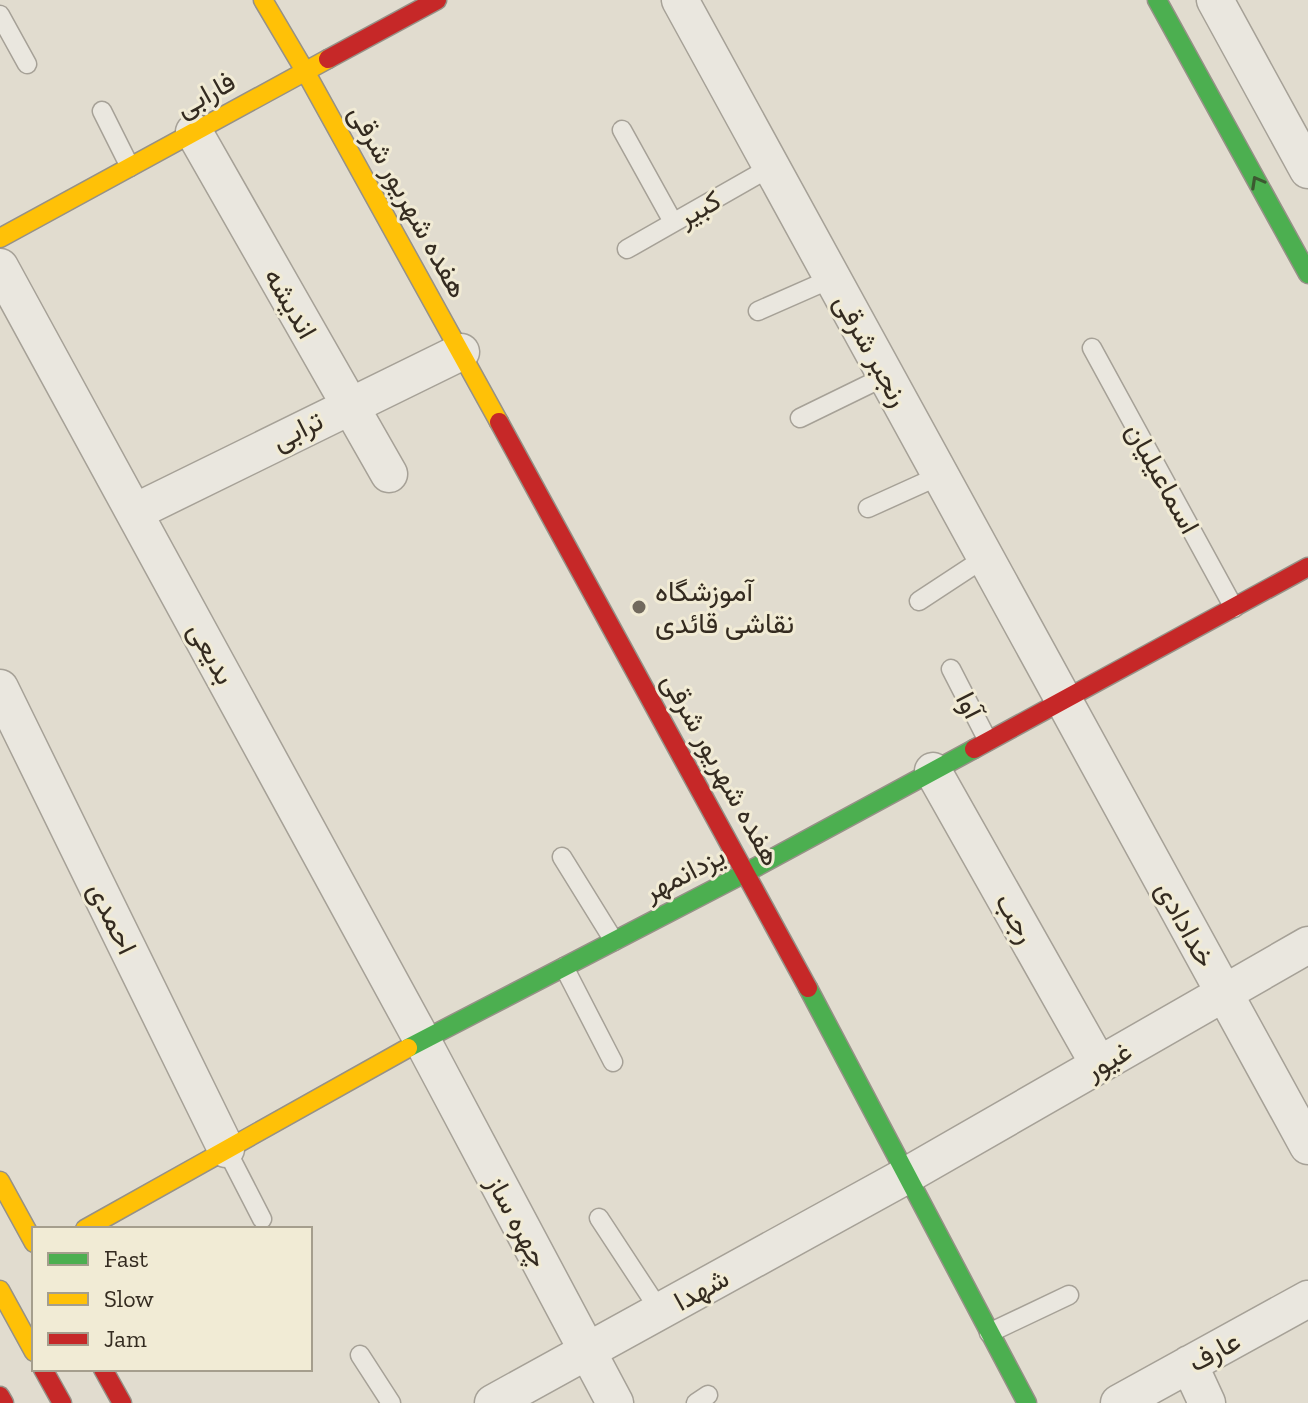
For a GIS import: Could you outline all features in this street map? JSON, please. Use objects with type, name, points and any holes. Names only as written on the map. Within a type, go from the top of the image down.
[{"type":"street","name":"هفده شهریور شرقی","points":[[263,0],[747,872],[909,1174],[1027,1403]]},
{"type":"street","name":"فارابی","points":[[0,238],[437,0]]},
{"type":"street","name":"رنجبر شرقی","points":[[680,0],[1064,701]]},
{"type":"street","points":[[1157,0],[1296,225],[1308,274]]},
{"type":"street","points":[[1215,0],[1308,170]]},
{"type":"street","name":"اندیشه","points":[[194,132],[389,474]]},
{"type":"street","name":"بدیعی","points":[[0,267],[422,1040]]},
{"type":"street","name":"ترابی","points":[[135,512],[461,352]]},
{"type":"street","name":"یزدانمهر","points":[[89,1227],[422,1040],[747,872],[1308,567]]},
{"type":"street","name":"احمدی","points":[[0,688],[226,1149]]},
{"type":"street","name":"خدادادی","points":[[1064,701],[1308,1146]]},
{"type":"street","name":"رجب","points":[[933,771],[1099,1065]]},
{"type":"street","name":"غیور","points":[[909,1174],[1308,945]]},
{"type":"street","name":"چهره ساز","points":[[422,1040],[615,1403]]},
{"type":"street","name":"شهدا","points":[[493,1403],[909,1174]]},
{"type":"street","points":[[0,1181],[32,1239]]},
{"type":"street","points":[[0,1290],[32,1348]]},
{"type":"street","name":"عارف","points":[[1119,1403],[1308,1299]]},
{"type":"street","points":[[1189,1364],[1207,1403]]},
{"type":"street","points":[[44,1371],[62,1403]]},
{"type":"street","points":[[104,1371],[122,1403]]},
{"type":"street","points":[[0,1396],[4,1403]]},
{"type":"lane","points":[[0,15],[27,64]]},
{"type":"lane","points":[[102,111],[130,167]]},
{"type":"lane","points":[[622,130],[673,222]]},
{"type":"lane","name":"کبیر","points":[[627,249],[771,167]]},
{"type":"lane","points":[[758,311],[833,278]]},
{"type":"lane","name":"اسماعیلیان","points":[[1092,348],[1234,608]]},
{"type":"lane","points":[[800,418],[886,376]]},
{"type":"lane","points":[[868,508],[941,475]]},
{"type":"lane","points":[[919,601],[986,557]]},
{"type":"lane","name":"آوا","points":[[951,669],[989,742]]},
{"type":"lane","points":[[562,857],[614,941]]},
{"type":"lane","points":[[564,967],[613,1062]]},
{"type":"lane","points":[[226,1149],[262,1219]]},
{"type":"lane","points":[[599,1218],[660,1311]]},
{"type":"lane","points":[[989,1333],[1069,1295]]},
{"type":"lane","points":[[360,1355],[391,1403]]},
{"type":"traffic: fast","points":[[1157,0],[1308,274]]},
{"type":"traffic: fast","points":[[408,1048],[747,872],[974,749]]},
{"type":"traffic: fast","points":[[808,988],[1027,1403]]},
{"type":"traffic: slow","points":[[263,0],[499,422]]},
{"type":"traffic: slow","points":[[0,238],[328,59]]},
{"type":"traffic: slow","points":[[89,1227],[408,1048]]},
{"type":"traffic: slow","points":[[0,1181],[32,1239]]},
{"type":"traffic: slow","points":[[0,1290],[32,1348]]},
{"type":"traffic: jam","points":[[328,59],[437,0]]},
{"type":"traffic: jam","points":[[499,422],[808,988]]},
{"type":"traffic: jam","points":[[974,749],[1308,567]]},
{"type":"traffic: jam","points":[[44,1371],[62,1403]]},
{"type":"traffic: jam","points":[[104,1371],[122,1403]]},
{"type":"traffic: jam","points":[[0,1396],[4,1403]]},
{"type":"place","name":"آموزشگاه نقاشی قائدی","points":[[639,607]]}]
